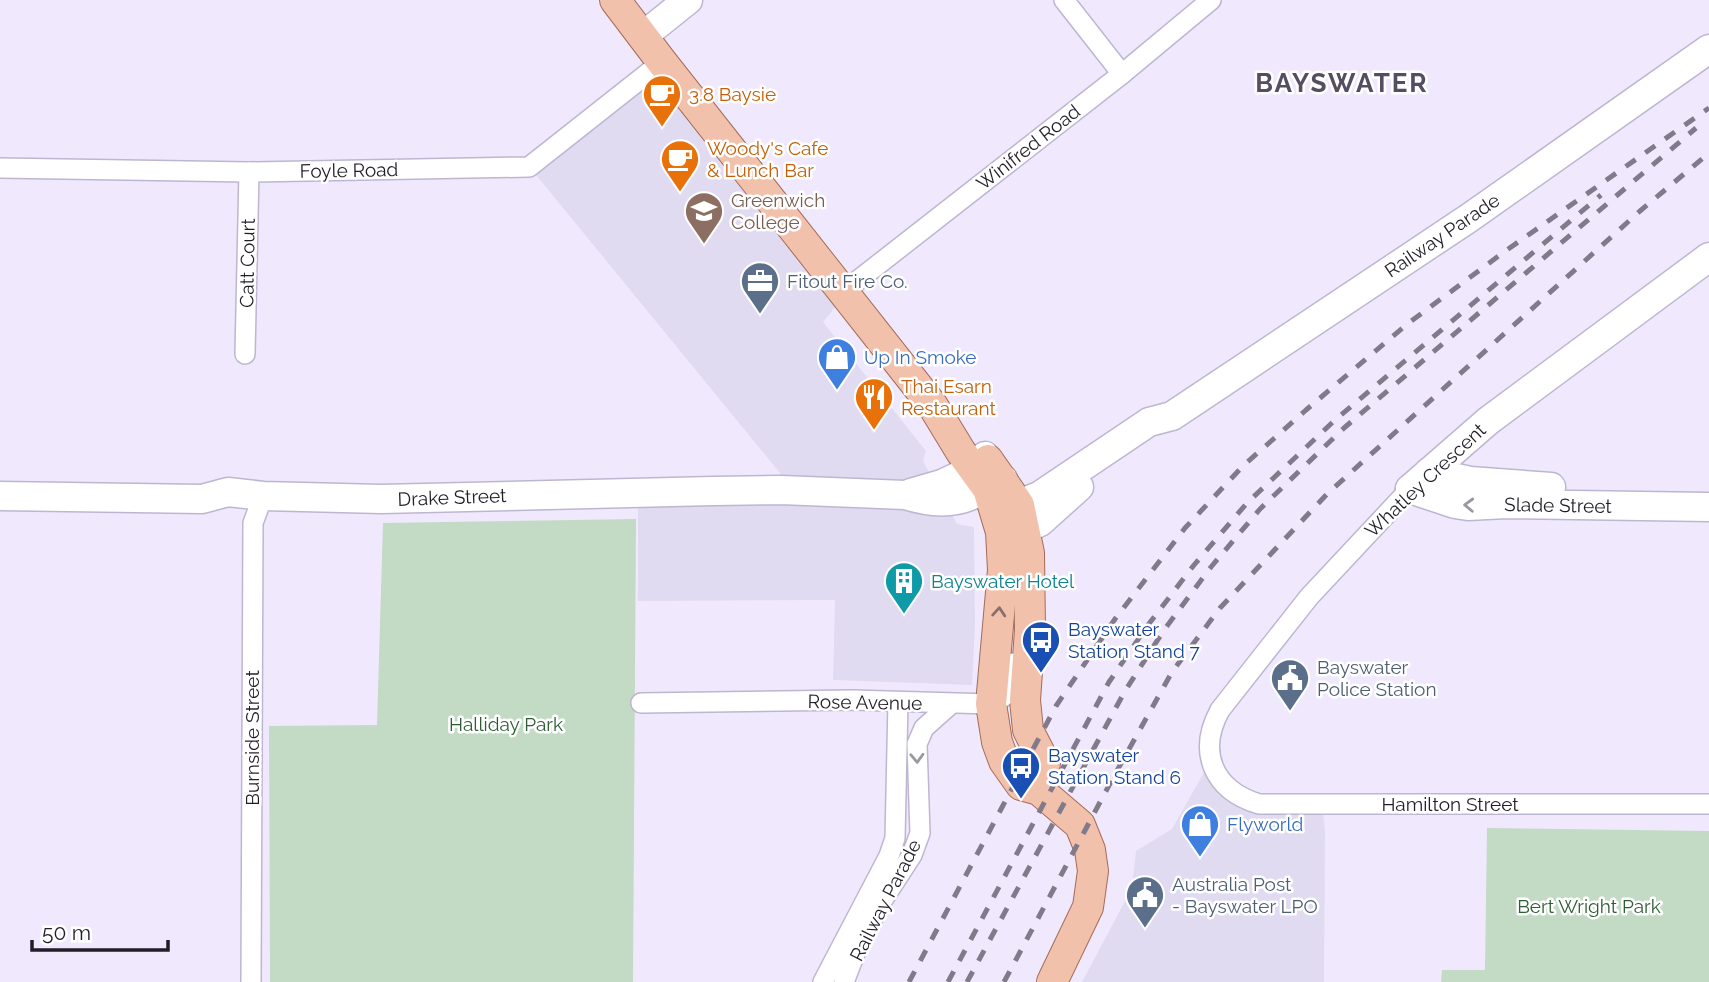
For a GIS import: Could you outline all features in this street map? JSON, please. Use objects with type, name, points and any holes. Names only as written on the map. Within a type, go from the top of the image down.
[{"type":"main road","points":[[615,0],[933,406],[999,496],[1029,553],[1030,623],[1025,701],[1028,730],[1045,763],[1039,790]]},
{"type":"main road","points":[[999,496],[1003,570],[991,704],[997,742],[1004,761],[1021,785],[1039,790],[1080,825],[1090,850],[1093,871],[1088,906],[1052,982]]},
{"type":"street","points":[[643,36],[688,0]]},
{"type":"street","points":[[1063,0],[1122,74]]},
{"type":"street","name":"Winifred Road","points":[[844,292],[1122,74],[1211,0]]},
{"type":"street","name":"Railway Parade","points":[[999,496],[1040,522],[1087,480],[1159,434],[1172,416],[1469,218],[1709,49]]},
{"type":"street","name":"Foyle Road","points":[[0,168],[249,172],[529,167],[662,62]]},
{"type":"street","name":"Catt Court","points":[[245,354],[249,172]]},
{"type":"street","name":"Whatley Crescent","points":[[1211,760],[1209,736],[1220,710],[1309,597],[1391,506],[1488,421],[1709,257]]},
{"type":"street","name":"Slade Street","points":[[1419,481],[1470,481],[1596,491],[1709,493]]},
{"type":"street","name":"Slade Street","points":[[1419,481],[1455,504],[1468,506],[1506,504],[1709,507]]},
{"type":"street","name":"Drake Street","points":[[0,496],[202,499],[228,492],[263,496],[381,499],[767,490],[905,495],[923,501],[940,502],[999,496]]},
{"type":"street","name":"Burnside Street","points":[[251,982],[253,523],[263,496]]},
{"type":"street","points":[[991,704],[1006,697],[1012,686],[1016,635],[1030,623]]},
{"type":"street","name":"Rose Avenue","points":[[641,703],[853,700],[991,704]]},
{"type":"street","name":"Railway Parade","points":[[823,982],[889,856],[895,838],[898,702]]},
{"type":"street","name":"Railway Parade","points":[[844,982],[858,946],[882,901],[912,855],[920,834],[916,744],[924,729],[951,704]]},
{"type":"street","name":"Hamilton Street","points":[[1211,760],[1214,771],[1225,786],[1242,799],[1259,804],[1709,804]]},
{"type":"shaded area","points":[[663,68],[845,295],[823,322],[926,451],[923,461],[957,524],[974,527],[975,624],[972,685],[833,680],[835,600],[638,601],[638,492],[781,490],[780,473],[532,170]]},
{"type":"shaded area","points":[[1211,760],[1242,799],[1322,804],[1325,832],[1324,982],[1082,982],[1132,888],[1136,851],[1172,829]]},
{"type":"green space","name":"Halliday Park","points":[[636,519],[633,982],[270,982],[269,726],[377,725],[383,523]]},
{"type":"green space","name":"Bert Wright Park","points":[[1487,828],[1709,831],[1709,982],[1441,982],[1442,970],[1485,970]]},
{"type":"railway","points":[[909,982],[1056,706],[1115,619],[1185,528],[1243,466],[1406,325],[1504,252],[1709,108]]},
{"type":"railway","points":[[967,982],[1125,691],[1164,630],[1211,567],[1260,509],[1344,428],[1696,128]]},
{"type":"railway","points":[[1004,982],[1172,672],[1220,608],[1327,494],[1640,211],[1709,153]]},
{"type":"railway","points":[[948,982],[1109,682],[1194,565],[1247,503],[1334,421],[1601,195]]},
{"type":"place","name":"3.8 Baysie","points":[[662,128]]},
{"type":"place","name":"Woody's Cafe & Lunch Bar","points":[[680,193]]},
{"type":"place","name":"Greenwich College","points":[[704,245]]},
{"type":"place","name":"Fitout Fire Co.","points":[[760,315]]},
{"type":"place","name":"Up In Smoke","points":[[837,391]]},
{"type":"place","name":"Thai Esarn Restaurant","points":[[874,431]]},
{"type":"place","name":"Bayswater Hotel","points":[[904,615]]},
{"type":"place","name":"Bayswater Station Stand 7","points":[[1041,674]]},
{"type":"place","name":"Bayswater Police Station","points":[[1290,712]]},
{"type":"place","name":"Bayswater Station Stand 6","points":[[1021,800]]},
{"type":"place","name":"Flyworld","points":[[1200,858]]},
{"type":"place","name":"Australia Post - Bayswater LPO","points":[[1145,929]]},
{"type":"district","name":"BAYSWATER","points":[[1342,83]]}]
